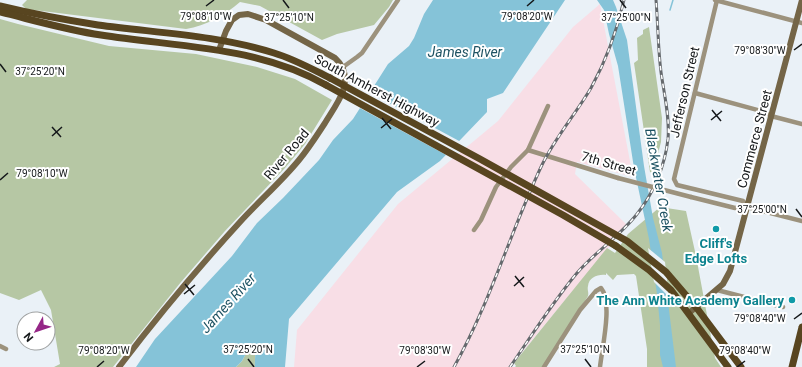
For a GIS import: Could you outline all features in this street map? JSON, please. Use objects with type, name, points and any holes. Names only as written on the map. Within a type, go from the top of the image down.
[{"type":"main road","name":"South Amherst Highway","points":[[0,6],[50,17],[99,25],[223,40],[285,57],[627,253],[664,283],[728,367]]},
{"type":"main road","name":"South Amherst Highway","points":[[0,12],[100,35],[219,50],[279,65],[328,81],[619,236],[657,264],[673,280],[712,327],[741,367]]},
{"type":"main road","points":[[792,367],[802,327]]},
{"type":"street","points":[[219,50],[230,23],[235,17],[243,14],[254,15],[325,52],[339,62],[343,67],[362,53],[398,0]]},
{"type":"street","points":[[716,0],[799,22]]},
{"type":"street","name":"Jefferson Street","points":[[716,0],[696,93],[674,180],[677,185],[743,201],[747,207]]},
{"type":"street","name":"Commerce Street","points":[[688,313],[723,284],[732,267],[771,116],[799,22],[802,0]]},
{"type":"street","name":"River Road","points":[[119,367],[157,318],[219,246],[259,201],[290,170],[310,146],[341,96],[346,81],[346,75],[343,67]]},
{"type":"street","points":[[696,93],[802,124]]},
{"type":"street","points":[[474,230],[481,220],[496,187],[511,167],[528,150],[548,106]]},
{"type":"street","name":"7th Street","points":[[528,150],[618,178],[691,197],[735,208],[747,207],[802,221]]},
{"type":"street","points":[[544,367],[580,310],[596,291],[601,288],[605,292],[607,298],[607,310],[600,367]]},
{"type":"street","points":[[717,290],[783,307]]},
{"type":"street","points":[[0,346],[6,349]]},
{"type":"shaded area","points":[[600,4],[633,177],[577,162],[575,174],[627,225],[510,367],[294,367],[297,330],[398,204],[498,121],[573,27]]},
{"type":"green space","points":[[27,0],[393,0],[374,25],[337,34],[322,40],[260,6],[240,2],[215,19],[193,28],[186,29],[26,9],[22,5]]},
{"type":"green space","points":[[0,19],[109,46],[196,54],[257,67],[295,79],[332,100],[305,144],[285,168],[225,231],[181,282],[113,367],[54,367],[60,364],[56,340],[56,311],[51,311],[41,290],[19,300],[0,293]]},
{"type":"green space","points":[[649,27],[662,118],[661,142],[653,173],[650,172],[634,63],[638,60],[637,38],[643,34],[643,30]]},
{"type":"green space","points":[[660,207],[686,211],[715,358],[721,367],[647,367],[647,349],[636,276],[634,274],[617,275],[613,280],[606,273],[606,275],[600,275],[590,280],[588,296],[543,367],[515,367],[516,366],[514,363],[607,248],[615,253],[628,234]]},
{"type":"green space","points":[[251,344],[255,352],[255,367],[236,367],[242,361]]},
{"type":"water","name":"James River","points":[[433,0],[565,0],[503,93],[487,99],[487,112],[440,161],[397,192],[289,319],[285,367],[255,367],[255,352],[251,344],[242,361],[236,367],[136,367],[155,339],[232,256],[257,223],[319,160],[333,140],[353,119],[388,64],[409,46],[424,14]]},
{"type":"water","points":[[597,0],[613,0],[627,40],[644,166],[653,218],[662,253],[676,367],[663,367],[660,355],[660,325],[649,239],[634,168],[618,66],[604,10]]},
{"type":"pier","points":[[368,92],[461,142],[448,156],[358,107]]},
{"type":"pier","points":[[648,248],[665,262],[669,297],[654,282]]},
{"type":"waterway","points":[[670,10],[673,0]]},
{"type":"railway","points":[[454,367],[467,343],[489,293],[519,217],[541,167],[552,147],[585,98],[602,67],[618,23],[624,0]]},
{"type":"railway","points":[[510,367],[551,307],[577,273],[623,230],[637,214],[649,197],[658,178],[667,149],[668,131],[660,63],[656,0]]},
{"type":"place","name":"Cliff's Edge Lofts","points":[[716,229]]},
{"type":"place","name":"The Ann White Academy Gallery","points":[[792,300]]},
{"type":"water label","name":"Blackwater Creek","points":[[659,180]]}]
